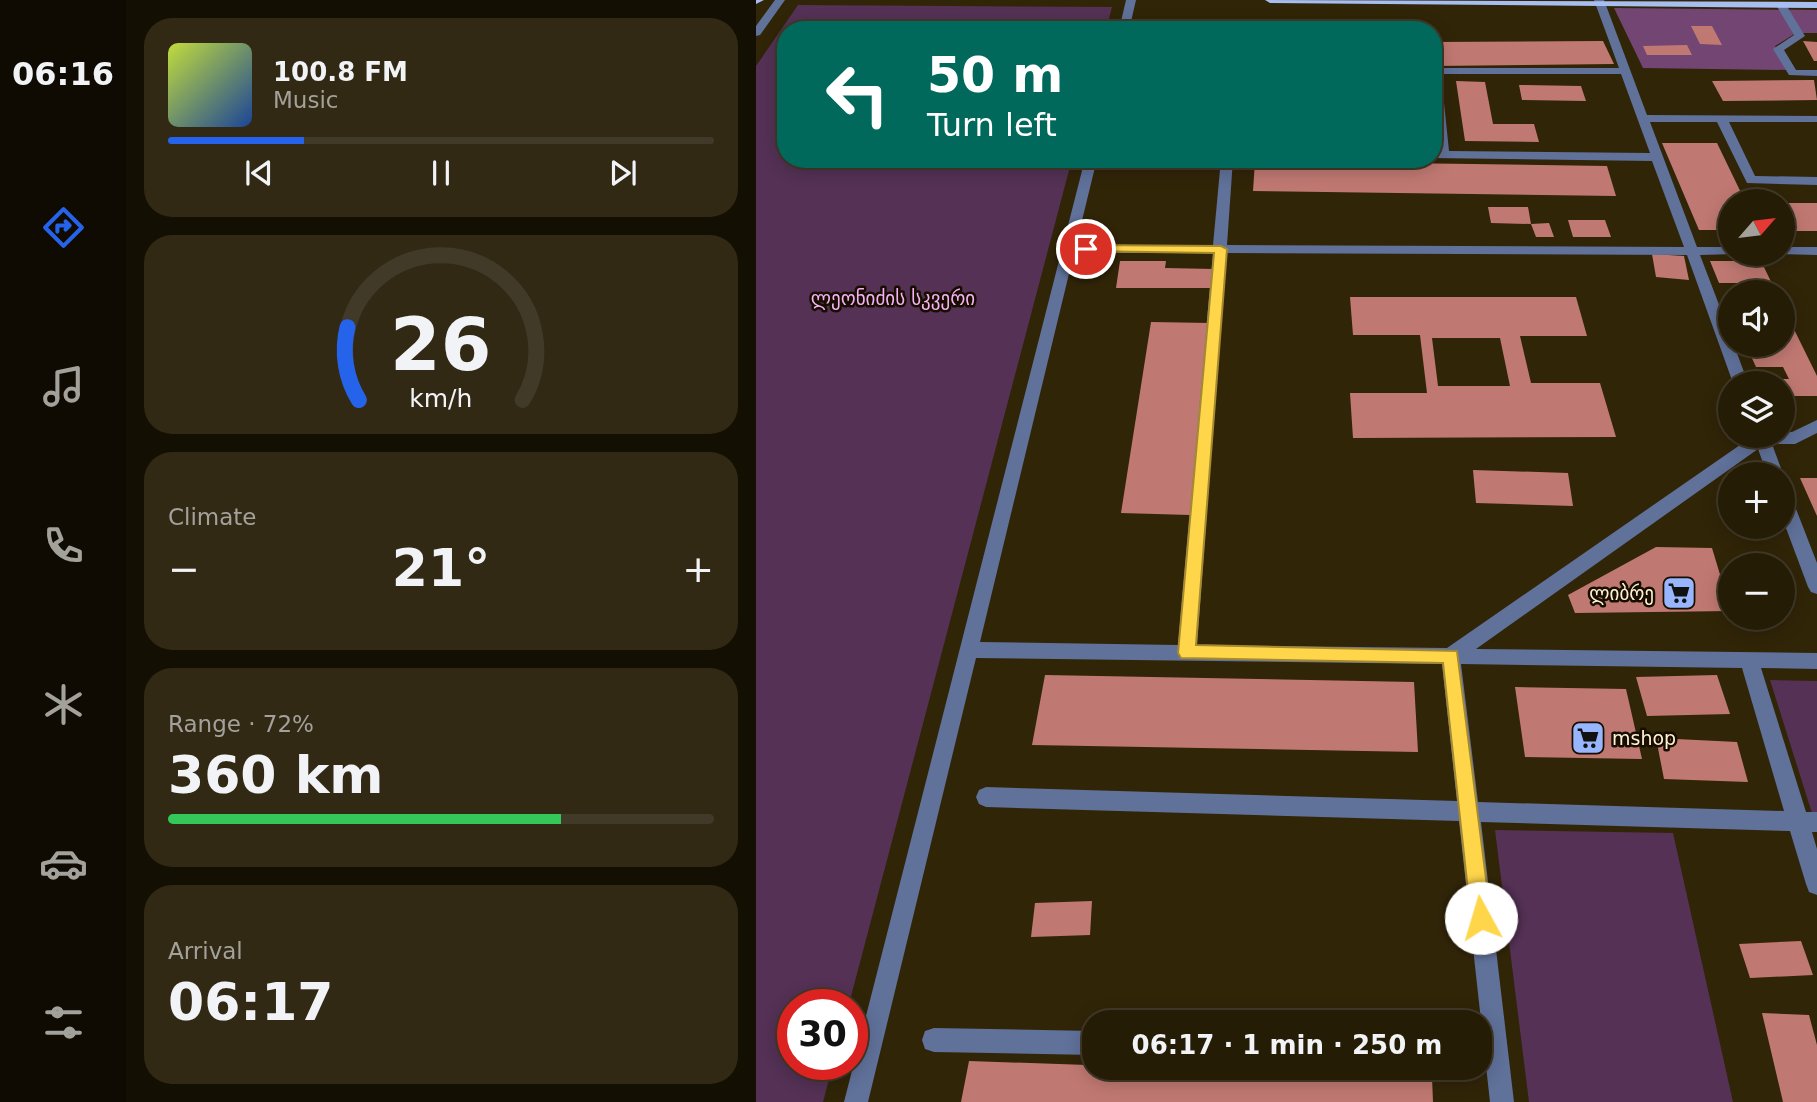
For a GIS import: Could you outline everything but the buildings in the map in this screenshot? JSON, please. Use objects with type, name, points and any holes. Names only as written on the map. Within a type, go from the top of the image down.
[{"type":"main road","points":[[1270,0],[1817,5]]},
{"type":"street","points":[[756,33],[780,0]]},
{"type":"street","points":[[1126,21],[1131,0]]},
{"type":"street","points":[[1600,2],[1737,371]]},
{"type":"street","points":[[1781,5],[1800,36],[1778,49],[1793,73],[1817,72]]},
{"type":"street","points":[[1442,71],[1626,71]]},
{"type":"street","points":[[1643,118],[1817,119]]},
{"type":"street","points":[[1721,118],[1751,180],[1817,181]]},
{"type":"street","points":[[1442,155],[1658,157]]},
{"type":"street","points":[[856,1102],[1089,168]]},
{"type":"street","points":[[1187,653],[1226,168]]},
{"type":"street","points":[[1069,249],[1718,251]]},
{"type":"street","points":[[1796,251],[1817,251]]},
{"type":"street","points":[[1795,439],[1817,426]]},
{"type":"street","points":[[1795,439],[1817,438]]},
{"type":"street","points":[[1451,656],[1745,448]]},
{"type":"street","points":[[1795,528],[1817,587]]},
{"type":"street","points":[[969,650],[1817,661]]},
{"type":"street","points":[[1451,656],[1469,811],[1484,1010]]},
{"type":"street","points":[[1749,660],[1808,822],[1817,884]]},
{"type":"street","points":[[986,797],[1808,822]]},
{"type":"street","points":[[934,1040],[1082,1043]]},
{"type":"street","points":[[1492,1069],[1502,1102]]},
{"type":"green space","name":"ლეონიძის სკვერი","points":[[798,5],[1112,7],[1108,21],[787,21]]},
{"type":"green space","name":"ლეონიძის სკვერი","points":[[777,36],[777,168],[1070,168],[853,989],[777,989],[777,1080],[829,1080],[823,1102],[756,1102],[756,66]]},
{"type":"green space","points":[[1770,680],[1817,681],[1817,829]]},
{"type":"green space","points":[[1495,830],[1673,833],[1733,1102],[1529,1102]]},
{"type":"shaded area","points":[[1614,8],[1817,10],[1817,33],[1796,33],[1775,46],[1789,70],[1643,68]]},
{"type":"place","name":"ლიბრე","points":[[1679,593]]},
{"type":"place","name":"mshop","points":[[1588,738]]},
{"type":"route","points":[[1086,249],[1221,249],[1187,653],[1451,656],[1481,918]]}]
